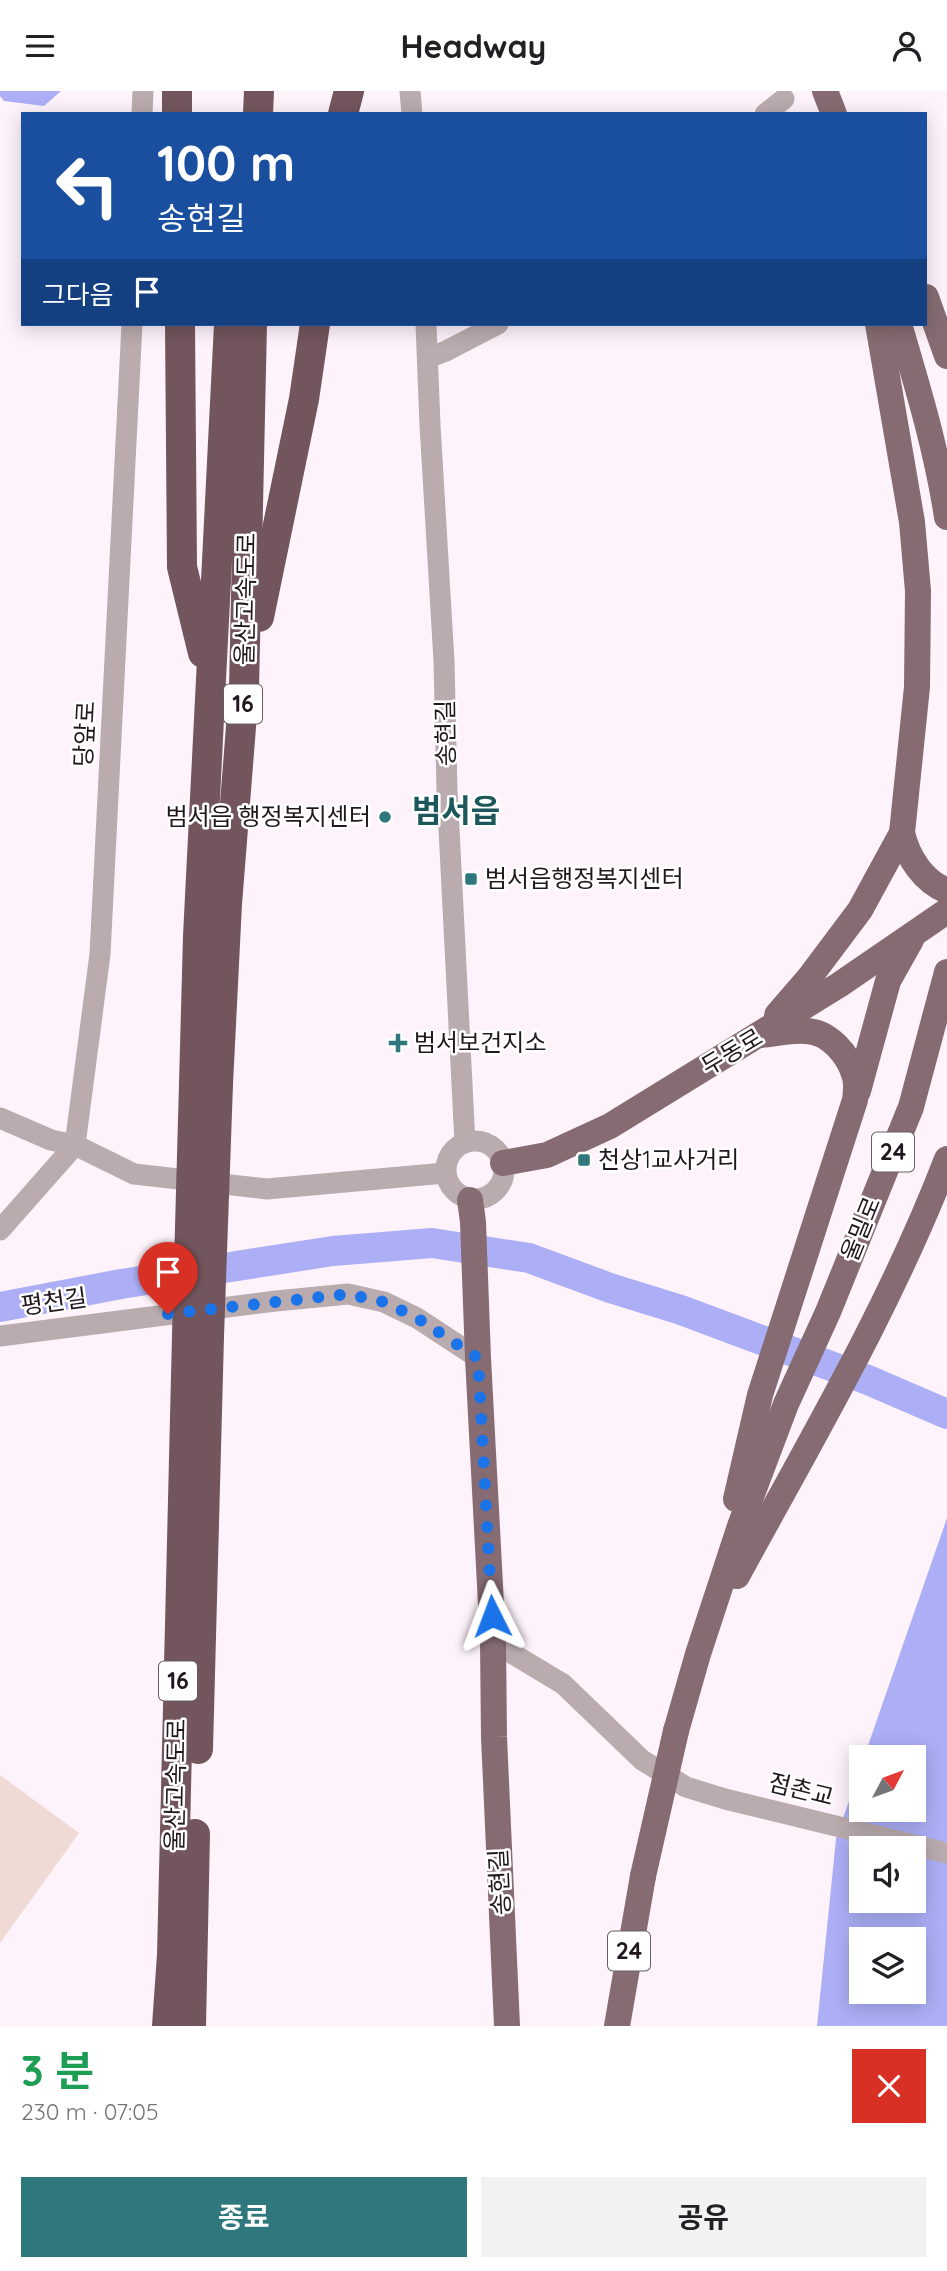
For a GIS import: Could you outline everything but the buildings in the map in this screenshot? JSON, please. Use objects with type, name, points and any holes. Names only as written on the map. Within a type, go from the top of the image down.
[{"type":"highway","points":[[177,91],[177,112]]},
{"type":"highway","points":[[237,112],[238,91]]},
{"type":"highway","points":[[258,112],[259,91]]},
{"type":"highway","points":[[344,112],[349,91]]},
{"type":"highway","points":[[180,326],[183,567],[211,685]]},
{"type":"highway","name":"울산고속도로","points":[[206,1084],[198,936],[229,326]]},
{"type":"highway","name":"울산고속도로","points":[[206,1084],[227,904],[244,689],[252,326]]},
{"type":"highway","points":[[244,689],[304,399],[315,326]]},
{"type":"highway","name":"16","points":[[198,1335],[206,1084]]},
{"type":"highway","name":"울산고속도로","points":[[167,2026],[198,1335]]},
{"type":"highway","name":"울산고속도로","points":[[191,2026],[198,1335]]},
{"type":"main road","points":[[825,91],[833,112]]},
{"type":"main road","points":[[927,299],[947,356]]},
{"type":"main road","points":[[878,326],[912,522],[918,591],[917,687],[902,833],[906,848],[916,865],[947,891]]},
{"type":"main road","points":[[900,326],[926,414],[942,481],[947,517]]},
{"type":"main road","points":[[760,1035],[809,978],[860,909],[902,833]]},
{"type":"main road","name":"두동로","points":[[503,1163],[547,1154],[610,1126],[839,985],[947,911]]},
{"type":"main road","points":[[704,1636],[760,1395],[855,1100],[888,981],[915,933]]},
{"type":"main road","name":"울밀로","points":[[704,1636],[740,1526],[786,1404],[828,1312],[911,1107],[946,979]]},
{"type":"main road","points":[[760,1035],[806,1030],[824,1035],[846,1056],[852,1068],[856,1081],[855,1100]]},
{"type":"main road","points":[[704,1636],[873,1324],[924,1218],[947,1159]]},
{"type":"main road","points":[[472,1211],[493,1642]]},
{"type":"main road","name":"24","points":[[617,2026],[643,1877],[676,1731],[704,1636]]},
{"type":"main road","name":"송현길","points":[[493,1642],[494,1737],[507,2026]]},
{"type":"street","points":[[142,112],[144,91]]},
{"type":"street","points":[[410,91],[412,112]]},
{"type":"street","points":[[768,112],[784,99]]},
{"type":"street","name":"당앞로","points":[[75,1145],[100,954],[132,326]]},
{"type":"street","name":"송현길","points":[[426,326],[465,1143]]},
{"type":"street","points":[[428,358],[494,326]]},
{"type":"street","points":[[0,1118],[51,1140],[75,1145],[134,1174],[267,1189],[445,1173]]},
{"type":"street","points":[[465,1143],[484,1143],[499,1154],[503,1163],[504,1173],[496,1190],[472,1211],[461,1196],[453,1191],[445,1173],[450,1154],[465,1143]]},
{"type":"street","points":[[0,1230],[75,1145]]},
{"type":"street","name":"평천길","points":[[0,1336],[348,1294],[384,1302],[417,1318],[478,1358]]},
{"type":"street","name":"점촌교","points":[[493,1642],[563,1684],[642,1760],[686,1787],[947,1853]]},
{"type":"shaded area","points":[[0,1775],[79,1833],[0,1943]]},
{"type":"water","points":[[0,91],[61,91],[44,106],[4,101]]},
{"type":"water","points":[[947,1518],[947,2026],[817,2026],[836,1839],[849,1801],[849,1822],[926,1822],[926,1745],[868,1745]]},
{"type":"waterway","points":[[0,1307],[121,1284],[333,1251],[432,1243],[529,1258],[610,1288],[681,1310],[868,1380],[947,1414]]},
{"type":"place","name":"범서읍 행정복지센터","points":[[385,817]]},
{"type":"place","name":"범서읍행정복지센터","points":[[471,879]]},
{"type":"place","name":"범서보건지소","points":[[398,1043]]},
{"type":"place","name":"천상1교사거리","points":[[584,1160]]},
{"type":"district","name":"범서읍","points":[[456,811]]},
{"type":"route","points":[[168,1314],[348,1294],[384,1302],[417,1318],[478,1358],[492,1616]]}]
